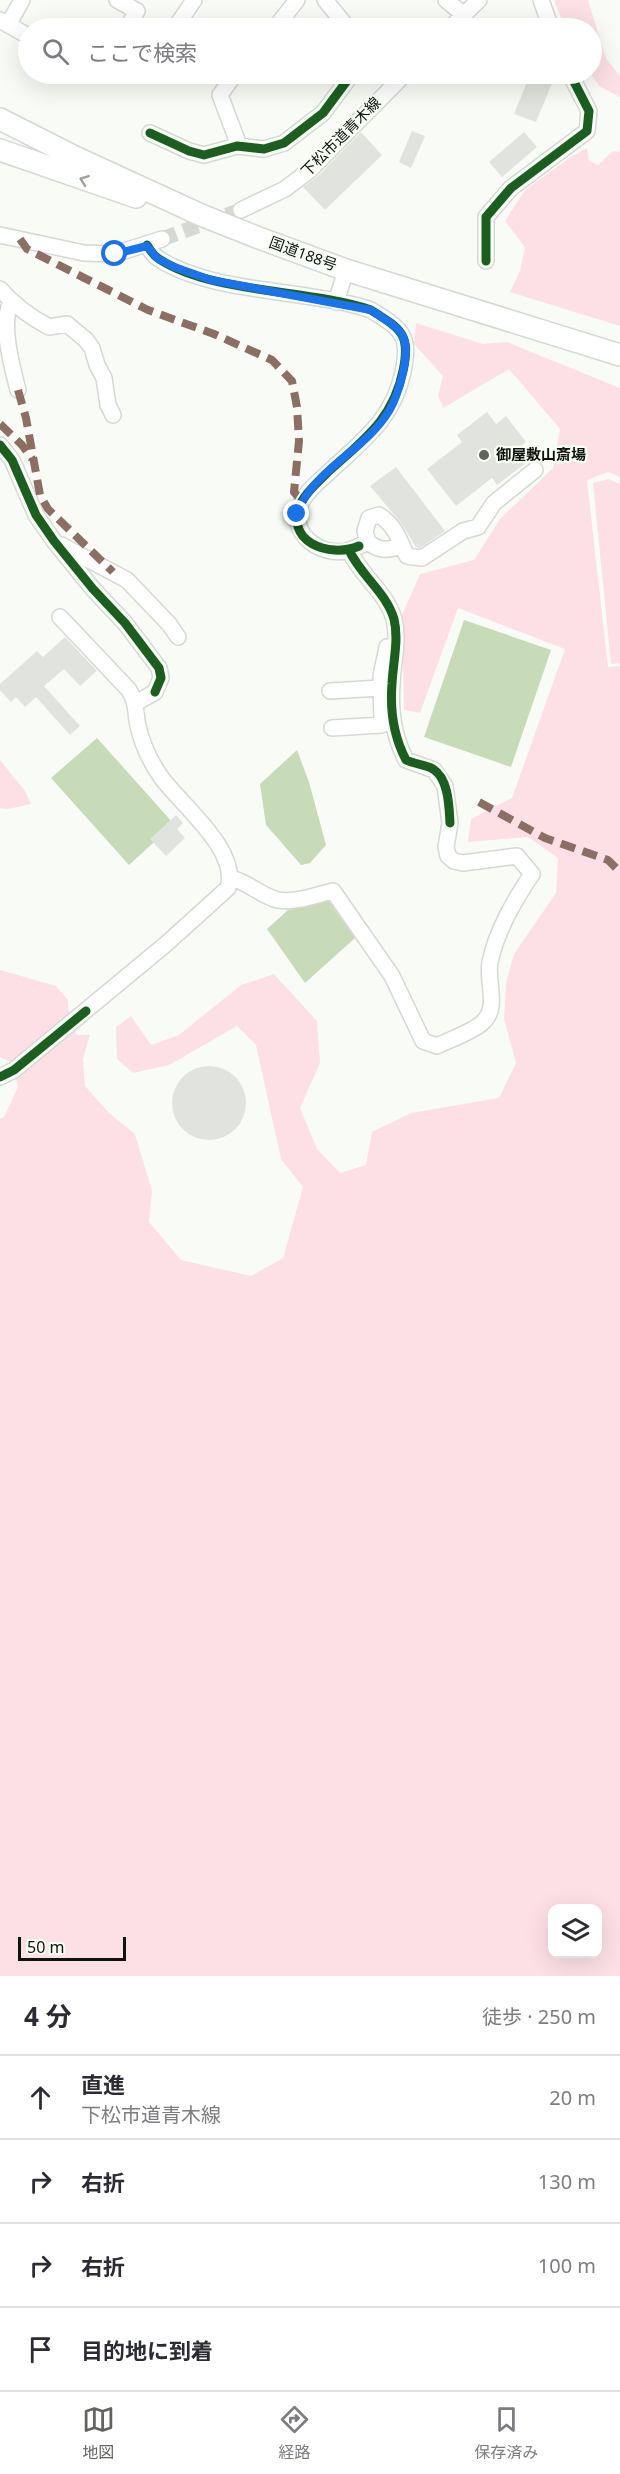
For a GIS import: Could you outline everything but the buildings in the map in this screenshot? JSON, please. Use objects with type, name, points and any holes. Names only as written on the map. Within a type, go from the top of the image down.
[{"type":"highway","name":"国道188号","points":[[0,119],[77,158],[201,215],[346,270],[620,355]]},
{"type":"highway","points":[[0,150],[117,192],[201,215]]},
{"type":"street","points":[[18,30],[4,22],[22,0]]},
{"type":"street","points":[[117,0],[137,11],[133,18]]},
{"type":"street","points":[[181,18],[194,0]]},
{"type":"street","points":[[283,18],[297,0]]},
{"type":"street","points":[[325,0],[340,18]]},
{"type":"street","points":[[456,5],[479,0]]},
{"type":"street","points":[[541,0],[547,18]]},
{"type":"street","points":[[228,84],[220,95],[237,140],[237,146]]},
{"type":"street","points":[[150,134],[189,152],[204,155],[237,146],[264,149],[284,143],[323,113],[345,84]]},
{"type":"street","name":"下松市道青木線","points":[[241,210],[285,189],[310,170],[395,84]]},
{"type":"street","points":[[486,261],[486,217],[511,188],[587,131],[589,111],[575,84]]},
{"type":"street","points":[[0,235],[84,253],[115,254],[147,246],[162,239]]},
{"type":"street","points":[[147,246],[157,258],[174,267],[211,280],[371,310],[402,334],[406,344],[400,385],[389,412],[373,431],[320,480],[302,501],[297,514],[299,528],[310,543],[324,551],[359,546],[386,551],[402,546]]},
{"type":"street","points":[[336,302],[346,270]]},
{"type":"street","points":[[0,289],[11,302],[30,317],[49,327],[67,324],[86,340],[92,348],[104,378],[108,405],[113,415]]},
{"type":"street","points":[[11,302],[6,310],[4,335],[18,390]]},
{"type":"street","points":[[0,445],[12,460],[36,515],[54,541],[93,589],[125,623],[159,668],[161,678],[155,692],[136,703]]},
{"type":"street","points":[[231,878],[241,880],[276,900],[293,900],[333,891],[392,976],[423,1041],[437,1046],[482,1023],[492,1009],[490,961],[509,909],[532,874],[517,856],[463,863],[447,856],[446,847],[450,823],[445,786],[441,777],[434,770],[406,760],[400,747],[393,717],[395,633],[388,602],[355,563],[369,518],[379,515],[389,521],[397,531],[407,556],[422,558],[463,531],[478,527],[494,502],[535,470]]},
{"type":"street","points":[[54,541],[127,580],[169,624],[178,637]]},
{"type":"street","points":[[0,1077],[14,1070],[166,944],[228,888],[231,878],[227,860],[203,826],[160,776],[141,736],[136,703],[129,690],[60,617]]},
{"type":"street","points":[[332,728],[382,725],[381,676],[389,637],[395,633]]},
{"type":"street","points":[[330,691],[381,688]]},
{"type":"shaded area","points":[[554,0],[588,0],[594,18],[561,18]]},
{"type":"shaded area","points":[[602,45],[606,58],[620,76],[620,97],[598,84],[602,84]]},
{"type":"shaded area","points":[[587,148],[589,161],[598,165],[613,151],[620,152],[620,326],[510,292],[520,271],[525,247],[505,221],[525,190],[569,158]]},
{"type":"shaded area","points":[[416,323],[483,344],[507,342],[620,388],[620,477],[608,472],[587,480],[608,667],[620,666],[620,1976],[0,1976],[0,1119],[4,1117],[18,1087],[11,1062],[0,1057],[0,970],[56,986],[68,1000],[69,1018],[77,1035],[90,1035],[83,1059],[85,1086],[109,1113],[135,1134],[152,1191],[149,1222],[181,1260],[251,1276],[283,1258],[303,1187],[281,1159],[256,1045],[237,1026],[169,1065],[133,1073],[117,1059],[116,1027],[131,1016],[151,1045],[179,1035],[241,985],[274,974],[317,1021],[320,1063],[300,1108],[317,1149],[340,1173],[366,1165],[372,1132],[411,1113],[499,1098],[516,1063],[504,1019],[506,983],[514,954],[556,893],[558,858],[528,837],[468,842],[471,819],[512,798],[565,649],[458,608],[420,713],[404,710],[402,615],[420,574],[474,560],[500,519],[553,468],[560,429],[509,369],[443,408],[438,396],[443,376],[414,344]]},
{"type":"shaded area","points":[[609,479],[620,484],[620,663],[611,664],[593,483]]},
{"type":"shaded area","points":[[464,620],[551,650],[511,767],[424,737]]},
{"type":"shaded area","points":[[97,738],[174,824],[129,865],[51,778]]},
{"type":"shaded area","points":[[297,750],[309,782],[326,845],[310,863],[301,865],[266,825],[260,784]]},
{"type":"shaded area","points":[[0,760],[25,791],[31,804],[8,809],[0,808]]},
{"type":"shaded area","points":[[329,901],[355,938],[305,983],[267,929],[288,910]]},
{"type":"tunnel","points":[[162,239],[241,210]]},
{"type":"marked path","points":[[20,239],[27,249],[148,310],[214,334],[272,360],[292,381],[297,407],[299,441],[294,492],[302,501]]},
{"type":"marked path","points":[[18,390],[26,418],[40,495],[48,509],[113,572]]},
{"type":"marked path","points":[[0,424],[22,445],[32,459]]},
{"type":"marked path","points":[[479,802],[545,838],[608,860],[620,872]]},
{"type":"cycle path","points":[[150,133],[189,151],[204,155],[237,146],[264,149],[284,143],[323,113],[345,84]]},
{"type":"cycle path","points":[[486,261],[486,217],[511,188],[587,131],[589,111],[575,84]]},
{"type":"cycle path","points":[[147,245],[157,258],[206,279],[346,303],[371,310],[390,322],[401,334],[406,349],[405,359],[392,403],[375,428],[309,491],[301,503],[297,516],[298,528],[312,544],[335,550],[359,546]]},
{"type":"cycle path","points":[[0,445],[12,460],[36,515],[54,541],[93,589],[125,623],[159,668],[161,678],[155,692]]},
{"type":"cycle path","points":[[349,550],[385,600],[394,619],[396,643],[392,703],[394,723],[402,751],[406,760],[433,769],[442,779],[447,794],[450,823]]},
{"type":"cycle path","points":[[0,1077],[14,1070],[86,1011]]},
{"type":"place","name":"御屋敷山斎場","points":[[484,455]]},
{"type":"route","points":[[115,254],[147,246],[157,258],[174,267],[211,280],[371,310],[402,334],[406,344],[406,356],[400,385],[389,412],[373,431],[320,480],[302,501],[297,514]]}]
